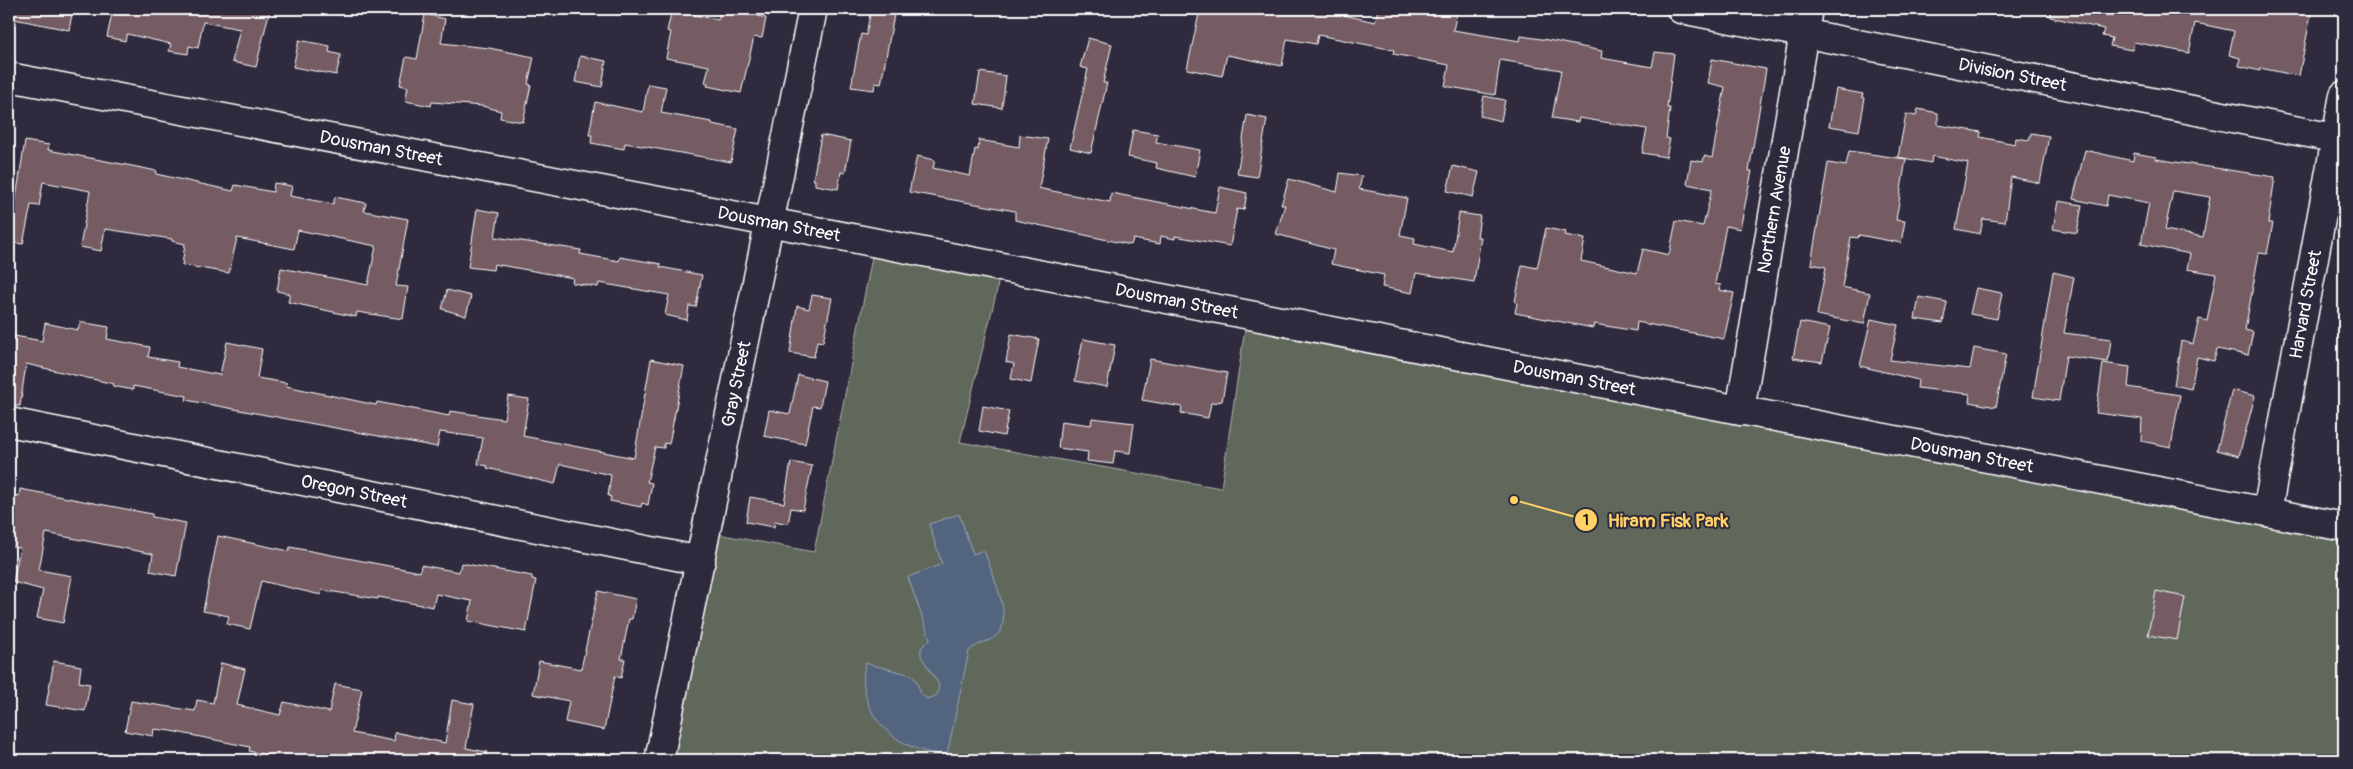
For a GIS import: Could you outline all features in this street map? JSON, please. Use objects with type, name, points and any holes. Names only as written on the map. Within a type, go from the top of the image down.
[{"type":"street","name":"Gray Street","points":[[659,760],[813,9]]},
{"type":"street","name":"Division Street","points":[[1681,9],[1805,21],[2340,139]]},
{"type":"street","name":"Northern Avenue","points":[[1740,411],[1805,21]]},
{"type":"street","name":"Dousman Street","points":[[9,78],[770,222],[2344,527]]},
{"type":"street","name":"Harvard Street","points":[[2267,512],[2340,139],[2344,95]]},
{"type":"street","name":"Oregon Street","points":[[9,422],[701,561]]},
{"type":"shaded area","points":[[875,242],[1000,267],[997,290],[960,442],[1221,488],[1247,315],[2344,527],[2344,760],[659,760],[707,532],[814,552]]},
{"type":"water","points":[[959,514],[973,554],[984,550],[1002,605],[1003,626],[996,636],[969,651],[947,755],[912,747],[897,739],[884,728],[874,715],[867,699],[864,682],[865,663],[912,675],[917,682],[921,694],[927,699],[937,695],[939,685],[921,656],[921,648],[930,639],[908,577],[942,564],[929,524]]},
{"type":"building","points":[[9,9],[73,9],[69,30],[9,18]]},
{"type":"building","points":[[113,9],[270,9],[256,67],[232,62],[240,29],[203,22],[198,48],[189,46],[188,54],[169,51],[171,44],[127,34],[125,41],[107,37]]},
{"type":"building","points":[[721,9],[760,9],[758,16],[766,18],[762,38],[754,37],[741,93],[707,86],[708,83],[705,83],[709,66],[666,58],[671,32],[667,31],[672,10],[718,20]]},
{"type":"building","points":[[871,9],[895,9],[881,84],[875,83],[874,90],[851,87],[861,34],[866,35]]},
{"type":"building","points":[[1200,9],[1336,9],[1335,13],[1375,22],[1378,9],[1439,9],[1457,13],[1453,30],[1520,41],[1521,36],[1548,40],[1602,51],[1601,58],[1652,67],[1655,52],[1674,54],[1667,108],[1670,108],[1666,138],[1670,139],[1666,157],[1642,153],[1647,129],[1579,118],[1578,122],[1552,118],[1561,70],[1500,60],[1495,95],[1445,86],[1449,65],[1393,54],[1394,50],[1318,35],[1316,44],[1287,39],[1282,66],[1227,55],[1222,76],[1187,69]]},
{"type":"building","points":[[2051,9],[2312,9],[2299,76],[2239,66],[2240,58],[2229,55],[2234,31],[2195,23],[2189,53],[2134,42],[2132,50],[2110,46],[2112,38],[2102,36],[2104,29],[2050,17]]},
{"type":"building","points":[[425,14],[445,19],[441,43],[489,48],[534,57],[528,84],[531,85],[523,122],[500,118],[501,111],[482,106],[432,102],[431,106],[405,101],[408,87],[400,85],[406,57],[417,59]]},
{"type":"building","points":[[1088,38],[1112,44],[1103,83],[1107,83],[1091,153],[1070,148],[1088,69],[1080,67]]},
{"type":"building","points":[[299,40],[330,46],[329,52],[341,55],[336,75],[293,67]]},
{"type":"building","points":[[580,56],[606,61],[602,87],[575,82]]},
{"type":"building","points":[[1712,59],[1766,69],[1749,171],[1752,171],[1740,229],[1726,226],[1715,284],[1721,285],[1719,290],[1734,293],[1724,339],[1637,322],[1636,331],[1594,324],[1593,328],[1515,313],[1517,303],[1515,302],[1522,265],[1537,268],[1546,228],[1566,232],[1565,235],[1585,239],[1581,261],[1637,273],[1643,249],[1669,255],[1676,221],[1703,226],[1712,189],[1687,184],[1691,160],[1703,162],[1704,156],[1712,158],[1725,87],[1708,83]]},
{"type":"building","points":[[980,72],[1006,76],[1002,108],[975,104]]},
{"type":"building","points":[[648,84],[666,87],[661,113],[712,122],[712,124],[738,129],[731,162],[625,143],[624,149],[591,143],[592,135],[589,135],[595,102],[643,112]]},
{"type":"building","points":[[1836,89],[1863,94],[1862,97],[1865,98],[1859,131],[1829,126]]},
{"type":"building","points":[[1484,96],[1505,100],[1501,121],[1480,116]]},
{"type":"building","points":[[1918,109],[1938,113],[1938,125],[1981,132],[1980,137],[2015,144],[2016,138],[2029,140],[2031,133],[2049,136],[2040,183],[2011,177],[2005,222],[1983,219],[1980,234],[1956,229],[1968,163],[1932,156],[1931,163],[1898,157],[1906,114],[1916,116]]},
{"type":"building","points":[[1247,115],[1267,119],[1257,177],[1237,174]]},
{"type":"building","points":[[1133,130],[1158,134],[1156,142],[1200,150],[1195,177],[1156,168],[1157,163],[1128,157]]},
{"type":"building","points":[[821,135],[851,141],[845,173],[841,172],[838,189],[815,185],[815,180],[813,180]]},
{"type":"building","points":[[1020,135],[1048,139],[1039,188],[1110,202],[1111,193],[1215,213],[1220,187],[1247,193],[1244,210],[1237,209],[1230,246],[1175,236],[1175,239],[1161,236],[1160,244],[1133,239],[1131,245],[1015,220],[1015,211],[909,192],[917,156],[935,160],[933,168],[970,176],[975,149],[978,150],[979,140],[1019,147]]},
{"type":"building","points":[[25,141],[49,145],[48,150],[157,171],[156,174],[233,191],[235,185],[273,192],[274,183],[292,186],[290,196],[333,204],[335,197],[366,203],[364,211],[408,219],[396,286],[408,287],[403,319],[357,312],[356,317],[288,302],[290,294],[277,291],[281,268],[368,285],[376,246],[298,230],[294,249],[237,238],[229,273],[182,265],[185,244],[172,241],[172,239],[105,229],[101,251],[80,247],[90,191],[43,182],[39,206],[31,205],[23,244],[9,242]]},
{"type":"building","points":[[2085,150],[2133,161],[2134,153],[2156,157],[2156,159],[2275,177],[2268,223],[2273,223],[2267,254],[2259,253],[2245,330],[2253,332],[2248,355],[2217,349],[2214,361],[2197,357],[2191,389],[2174,385],[2181,341],[2193,344],[2199,319],[2207,321],[2216,274],[2187,269],[2190,254],[2141,244],[2149,203],[2108,195],[2106,206],[2073,199]],"holes":[[[2173,191],[2210,197],[2203,237],[2165,230]]]},
{"type":"building","points":[[1849,151],[1906,159],[1896,220],[1905,221],[1901,243],[1859,235],[1858,238],[1851,237],[1842,287],[1870,293],[1864,324],[1817,315],[1826,267],[1811,264],[1828,163],[1846,166]]},
{"type":"building","points":[[1453,166],[1479,172],[1473,197],[1447,191]]},
{"type":"building","points":[[1340,173],[1362,176],[1359,189],[1407,198],[1400,235],[1415,238],[1414,244],[1453,252],[1459,213],[1480,216],[1477,237],[1481,237],[1474,282],[1416,273],[1412,293],[1382,287],[1384,275],[1331,264],[1334,250],[1276,234],[1285,205],[1281,205],[1289,179],[1337,192]]},
{"type":"building","points":[[2058,201],[2082,205],[2077,233],[2053,229]]},
{"type":"building","points":[[477,209],[499,213],[495,237],[581,250],[580,254],[619,261],[620,257],[661,264],[660,267],[702,275],[696,307],[689,306],[687,320],[665,315],[669,295],[599,283],[598,287],[572,283],[573,278],[494,264],[493,270],[468,267]]},
{"type":"building","points":[[2053,272],[2074,277],[2064,333],[2111,339],[2108,362],[2066,356],[2059,401],[2033,397]]},
{"type":"building","points":[[1976,288],[2002,293],[1997,319],[1970,314]]},
{"type":"building","points":[[447,290],[471,296],[466,316],[442,309]]},
{"type":"building","points":[[812,295],[832,298],[823,342],[817,341],[814,357],[790,353],[797,306],[809,309]]},
{"type":"building","points":[[1919,297],[1947,302],[1943,323],[1915,319]]},
{"type":"building","points":[[1871,319],[1898,325],[1890,360],[1970,369],[1974,348],[2006,354],[1996,407],[1969,402],[1970,394],[1917,388],[1918,380],[1860,366]]},
{"type":"building","points":[[80,322],[109,327],[107,339],[150,347],[148,357],[178,362],[177,367],[220,375],[227,342],[262,349],[257,378],[287,383],[286,386],[376,405],[377,402],[449,416],[450,411],[504,419],[508,396],[529,399],[523,436],[634,458],[651,359],[684,366],[669,444],[664,443],[664,448],[655,447],[647,482],[652,483],[648,505],[642,503],[641,507],[610,501],[611,497],[608,496],[611,475],[560,464],[555,484],[487,468],[488,466],[478,464],[483,438],[440,432],[437,447],[186,400],[187,396],[133,386],[133,390],[113,386],[114,384],[26,364],[20,406],[9,406],[9,335],[42,341],[45,323],[78,330]]},
{"type":"building","points":[[1800,322],[1830,328],[1822,362],[1793,358]]},
{"type":"building","points":[[1011,334],[1039,339],[1031,383],[1011,379],[1014,364],[1006,362]]},
{"type":"building","points":[[1083,339],[1115,345],[1107,387],[1075,381]]},
{"type":"building","points":[[1150,359],[1227,373],[1222,401],[1211,403],[1208,418],[1181,413],[1182,407],[1142,400]]},
{"type":"building","points":[[2103,363],[2130,367],[2128,387],[2180,395],[2171,447],[2141,441],[2142,419],[2096,413]]},
{"type":"building","points":[[798,375],[825,381],[820,407],[813,406],[805,444],[764,436],[769,410],[790,414]]},
{"type":"building","points":[[2232,390],[2255,396],[2239,456],[2217,450]]},
{"type":"building","points":[[983,406],[1009,411],[1004,436],[979,431]]},
{"type":"building","points":[[1092,418],[1134,423],[1130,453],[1115,451],[1113,464],[1087,461],[1088,452],[1058,448],[1061,421],[1091,425]]},
{"type":"building","points":[[791,462],[812,466],[803,510],[791,508],[788,524],[775,521],[774,527],[746,522],[750,497],[784,503]]},
{"type":"building","points":[[20,489],[152,514],[152,517],[186,523],[176,576],[150,571],[153,554],[46,533],[39,570],[72,576],[63,623],[37,618],[43,590],[13,582],[20,548],[9,546],[9,495],[19,496]]},
{"type":"building","points":[[218,536],[289,551],[290,547],[420,572],[421,565],[459,572],[461,563],[532,576],[532,579],[536,580],[526,632],[468,621],[472,601],[436,594],[433,607],[378,597],[378,599],[322,590],[321,595],[261,581],[250,629],[227,624],[229,616],[203,611]]},
{"type":"building","points":[[598,591],[636,599],[632,619],[629,619],[621,659],[625,659],[621,678],[615,676],[604,730],[565,722],[569,701],[533,694],[539,661],[581,669]]},
{"type":"building","points":[[2156,591],[2185,597],[2177,640],[2148,635]]},
{"type":"building","points":[[54,661],[81,666],[79,682],[90,684],[85,711],[46,705]]},
{"type":"building","points":[[221,663],[245,669],[237,705],[280,715],[284,702],[329,712],[335,684],[362,689],[352,733],[394,741],[395,732],[445,743],[452,700],[474,704],[466,748],[487,752],[486,760],[286,760],[249,751],[250,747],[171,731],[154,729],[153,736],[125,731],[131,701],[195,711],[197,700],[213,703]]},
{"type":"place","name":"Hiram Fisk Park","points":[[1514,500]]}]
